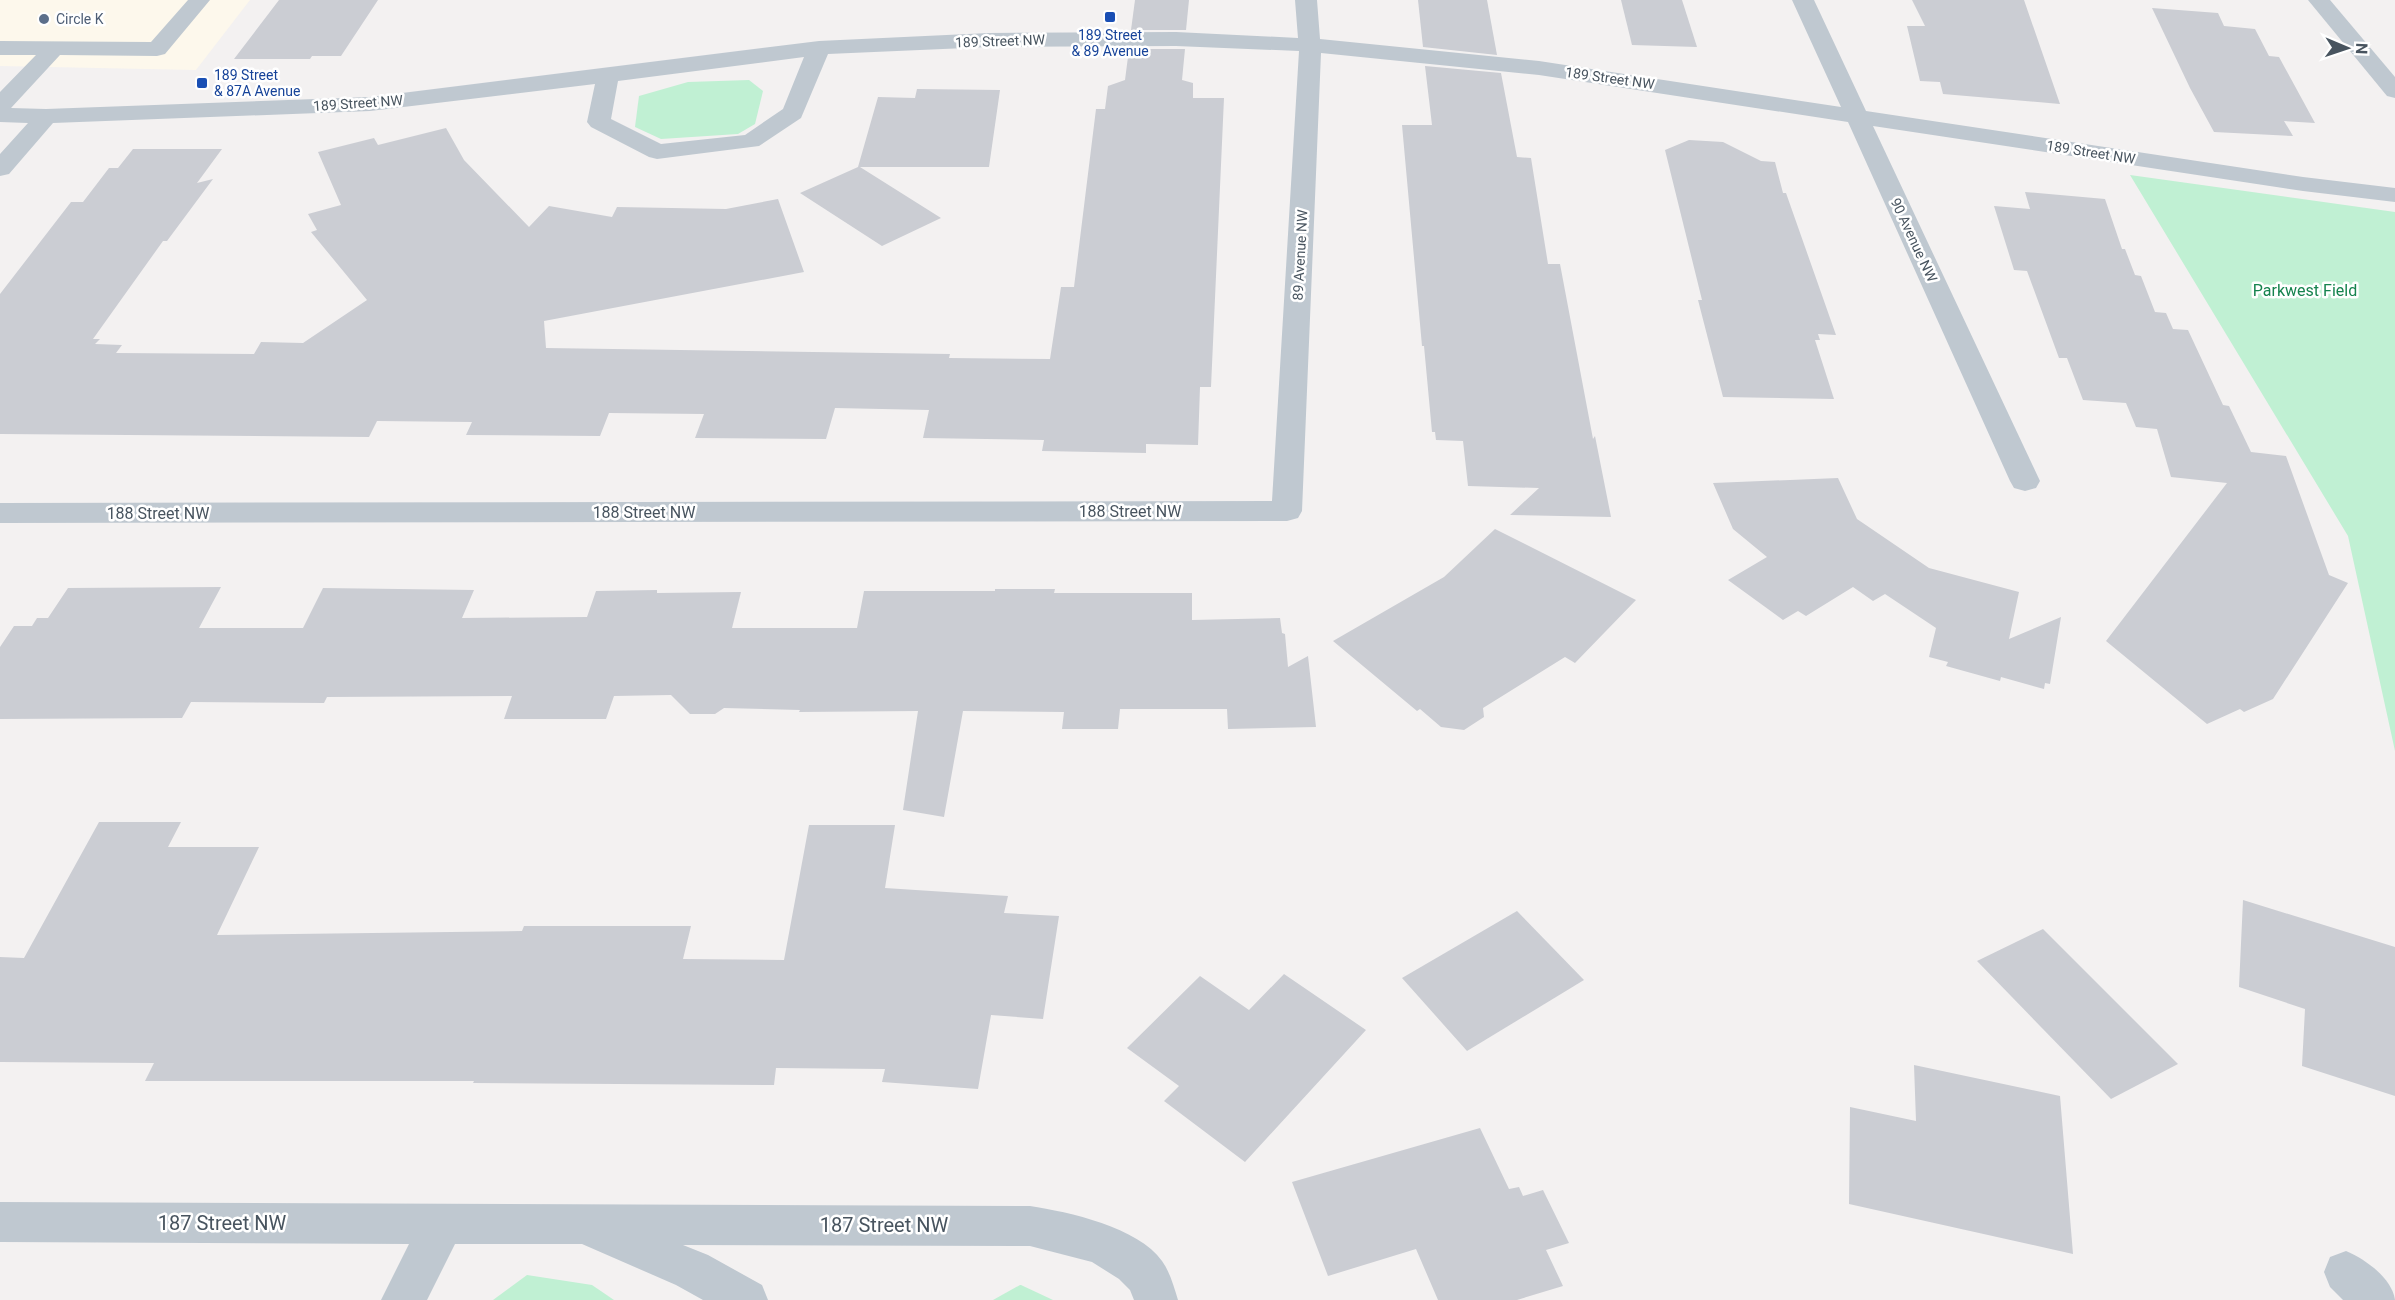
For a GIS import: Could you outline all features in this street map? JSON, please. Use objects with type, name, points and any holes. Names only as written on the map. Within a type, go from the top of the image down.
[{"type":"street","points":[[0,48],[158,49],[199,0]]},
{"type":"street","name":"89 Avenue NW","points":[[1287,511],[1310,45],[1306,0]]},
{"type":"street","name":"90 Avenue NW","points":[[1803,0],[2025,481]]},
{"type":"street","points":[[2319,0],[2395,91]]},
{"type":"street","name":"189 Street NW","points":[[0,115],[46,116],[370,104],[819,48],[989,40],[1176,39],[1310,45],[1539,68],[2292,182],[2395,195]]},
{"type":"street","points":[[0,106],[54,48]]},
{"type":"street","points":[[608,76],[599,122],[657,152],[751,141],[793,113],[819,48]]},
{"type":"street","points":[[0,169],[46,116]]},
{"type":"street","name":"188 Street NW","points":[[0,513],[1287,511]]},
{"type":"street","name":"187 Street NW","points":[[0,1222],[1030,1226],[1066,1232],[1124,1257],[1146,1274],[1156,1300]]},
{"type":"street","name":"187 Street NW","points":[[582,1223],[692,1270],[746,1300]]},
{"type":"street","points":[[403,1300],[443,1224]]},
{"type":"shaded area","points":[[0,0],[250,0],[196,70],[0,66]]},
{"type":"green space","points":[[749,80],[763,91],[755,124],[738,134],[661,139],[635,127],[639,96],[688,82]]},
{"type":"green space","name":"Parkwest Field","points":[[2130,175],[2395,212],[2395,751],[2348,536]]},
{"type":"green space","points":[[527,1275],[592,1285],[614,1300],[493,1300]]},
{"type":"green space","points":[[1021,1285],[1053,1300],[993,1300]]},
{"type":"building","points":[[279,0],[378,0],[341,56],[312,56],[310,59],[234,59]]},
{"type":"building","points":[[1135,0],[1189,0],[1186,30],[1131,30]]},
{"type":"building","points":[[1418,0],[1487,0],[1497,55],[1423,47]]},
{"type":"building","points":[[1621,0],[1682,0],[1697,47],[1632,45]]},
{"type":"building","points":[[1912,0],[2024,0],[2060,104],[1943,94],[1940,82],[1920,81],[1907,26],[1925,26]]},
{"type":"building","points":[[2152,8],[2218,13],[2224,26],[2255,29],[2269,56],[2279,57],[2315,123],[2284,121],[2293,136],[2214,132]]},
{"type":"building","points":[[1129,49],[1185,49],[1182,80],[1193,83],[1193,98],[1224,98],[1211,387],[1200,387],[1198,445],[1146,444],[1146,453],[1042,451],[1044,440],[923,438],[929,410],[835,408],[826,439],[695,438],[704,414],[609,413],[600,436],[466,435],[472,422],[377,421],[369,437],[0,434],[0,294],[71,202],[83,202],[109,168],[118,168],[133,149],[222,149],[197,183],[213,179],[167,241],[163,241],[93,339],[100,339],[95,344],[122,345],[116,353],[254,354],[261,342],[303,343],[367,300],[311,232],[317,230],[308,214],[341,205],[318,152],[374,138],[378,145],[446,128],[464,160],[529,227],[549,206],[612,217],[617,207],[726,209],[778,199],[804,272],[544,321],[546,348],[950,354],[949,358],[1050,359],[1061,287],[1074,287],[1096,109],[1105,109],[1108,86],[1125,80]]},
{"type":"building","points":[[1425,66],[1501,73],[1517,157],[1531,158],[1548,264],[1560,264],[1593,439],[1595,436],[1611,517],[1510,515],[1539,488],[1468,486],[1463,441],[1436,440],[1435,432],[1432,432],[1402,125],[1432,125]]},
{"type":"building","points":[[917,89],[1000,90],[989,167],[860,167],[941,218],[882,246],[800,193],[858,167],[878,97],[915,98]]},
{"type":"building","points":[[1689,140],[1723,142],[1761,161],[1775,162],[1783,193],[1786,193],[1836,335],[1818,334],[1820,340],[1815,340],[1834,399],[1723,397],[1698,300],[1702,300],[1665,150]]},
{"type":"building","points":[[2025,192],[2105,199],[2122,249],[2125,249],[2135,275],[2141,276],[2155,312],[2166,313],[2173,329],[2188,330],[2223,405],[2229,406],[2251,452],[2286,456],[2329,575],[2348,583],[2273,699],[2244,712],[2240,709],[2207,724],[2106,641],[2227,483],[2171,477],[2157,429],[2136,427],[2126,403],[2083,400],[2067,358],[2059,358],[2027,271],[2014,270],[1994,206],[2030,209]]},
{"type":"building","points":[[1838,478],[1857,519],[1929,568],[2019,592],[2009,639],[2061,617],[2050,684],[2045,683],[2044,689],[2001,677],[2000,681],[1946,666],[1948,662],[1929,657],[1936,628],[1885,594],[1873,601],[1853,587],[1806,616],[1798,611],[1783,620],[1728,580],[1767,557],[1733,529],[1713,483]]},
{"type":"building","points":[[1495,529],[1636,600],[1575,663],[1565,657],[1483,708],[1484,717],[1464,730],[1441,727],[1420,709],[1417,711],[1333,641],[1444,577]]},
{"type":"building","points":[[221,587],[199,628],[303,628],[323,588],[474,590],[462,618],[587,617],[596,591],[741,592],[732,628],[857,628],[864,591],[1055,589],[1054,593],[1192,593],[1192,620],[1280,618],[1282,633],[1285,634],[1288,667],[1308,656],[1316,727],[1228,729],[1227,709],[1120,709],[1118,729],[1062,729],[1064,712],[963,711],[944,817],[903,810],[918,711],[799,712],[800,710],[724,708],[715,714],[690,714],[671,695],[614,696],[606,719],[504,719],[512,696],[327,697],[324,703],[191,702],[182,718],[0,719],[0,647],[14,626],[32,626],[37,618],[48,618],[68,588]]},
{"type":"building","points":[[99,822],[181,822],[168,847],[259,847],[217,935],[522,931],[524,926],[691,926],[683,959],[784,960],[809,825],[895,825],[885,888],[1008,896],[1004,913],[1059,916],[1043,1019],[991,1015],[978,1089],[882,1082],[885,1069],[776,1068],[774,1085],[473,1083],[474,1081],[145,1081],[154,1063],[0,1062],[0,957],[24,958]]},
{"type":"building","points":[[2243,900],[2395,947],[2395,1096],[2302,1066],[2305,1009],[2239,987]]},
{"type":"building","points":[[1517,911],[1584,980],[1467,1051],[1402,978]]},
{"type":"building","points":[[2043,929],[2178,1064],[2111,1099],[1977,961]]},
{"type":"building","points":[[1284,974],[1366,1030],[1245,1162],[1164,1101],[1179,1086],[1127,1048],[1200,976],[1249,1010]]},
{"type":"building","points":[[1914,1065],[2060,1096],[2073,1254],[1849,1204],[1850,1107],[1916,1121]]},
{"type":"building","points":[[1480,1128],[1509,1189],[1519,1187],[1523,1196],[1543,1190],[1569,1243],[1546,1250],[1563,1286],[1517,1300],[1438,1300],[1416,1249],[1328,1276],[1292,1182]]},
{"type":"place","name":"189 Street & 89 Avenue","points":[[1110,17]]},
{"type":"place","name":"Circle K","points":[[44,19]]},
{"type":"place","name":"189 Street & 87A Avenue","points":[[202,83]]}]
